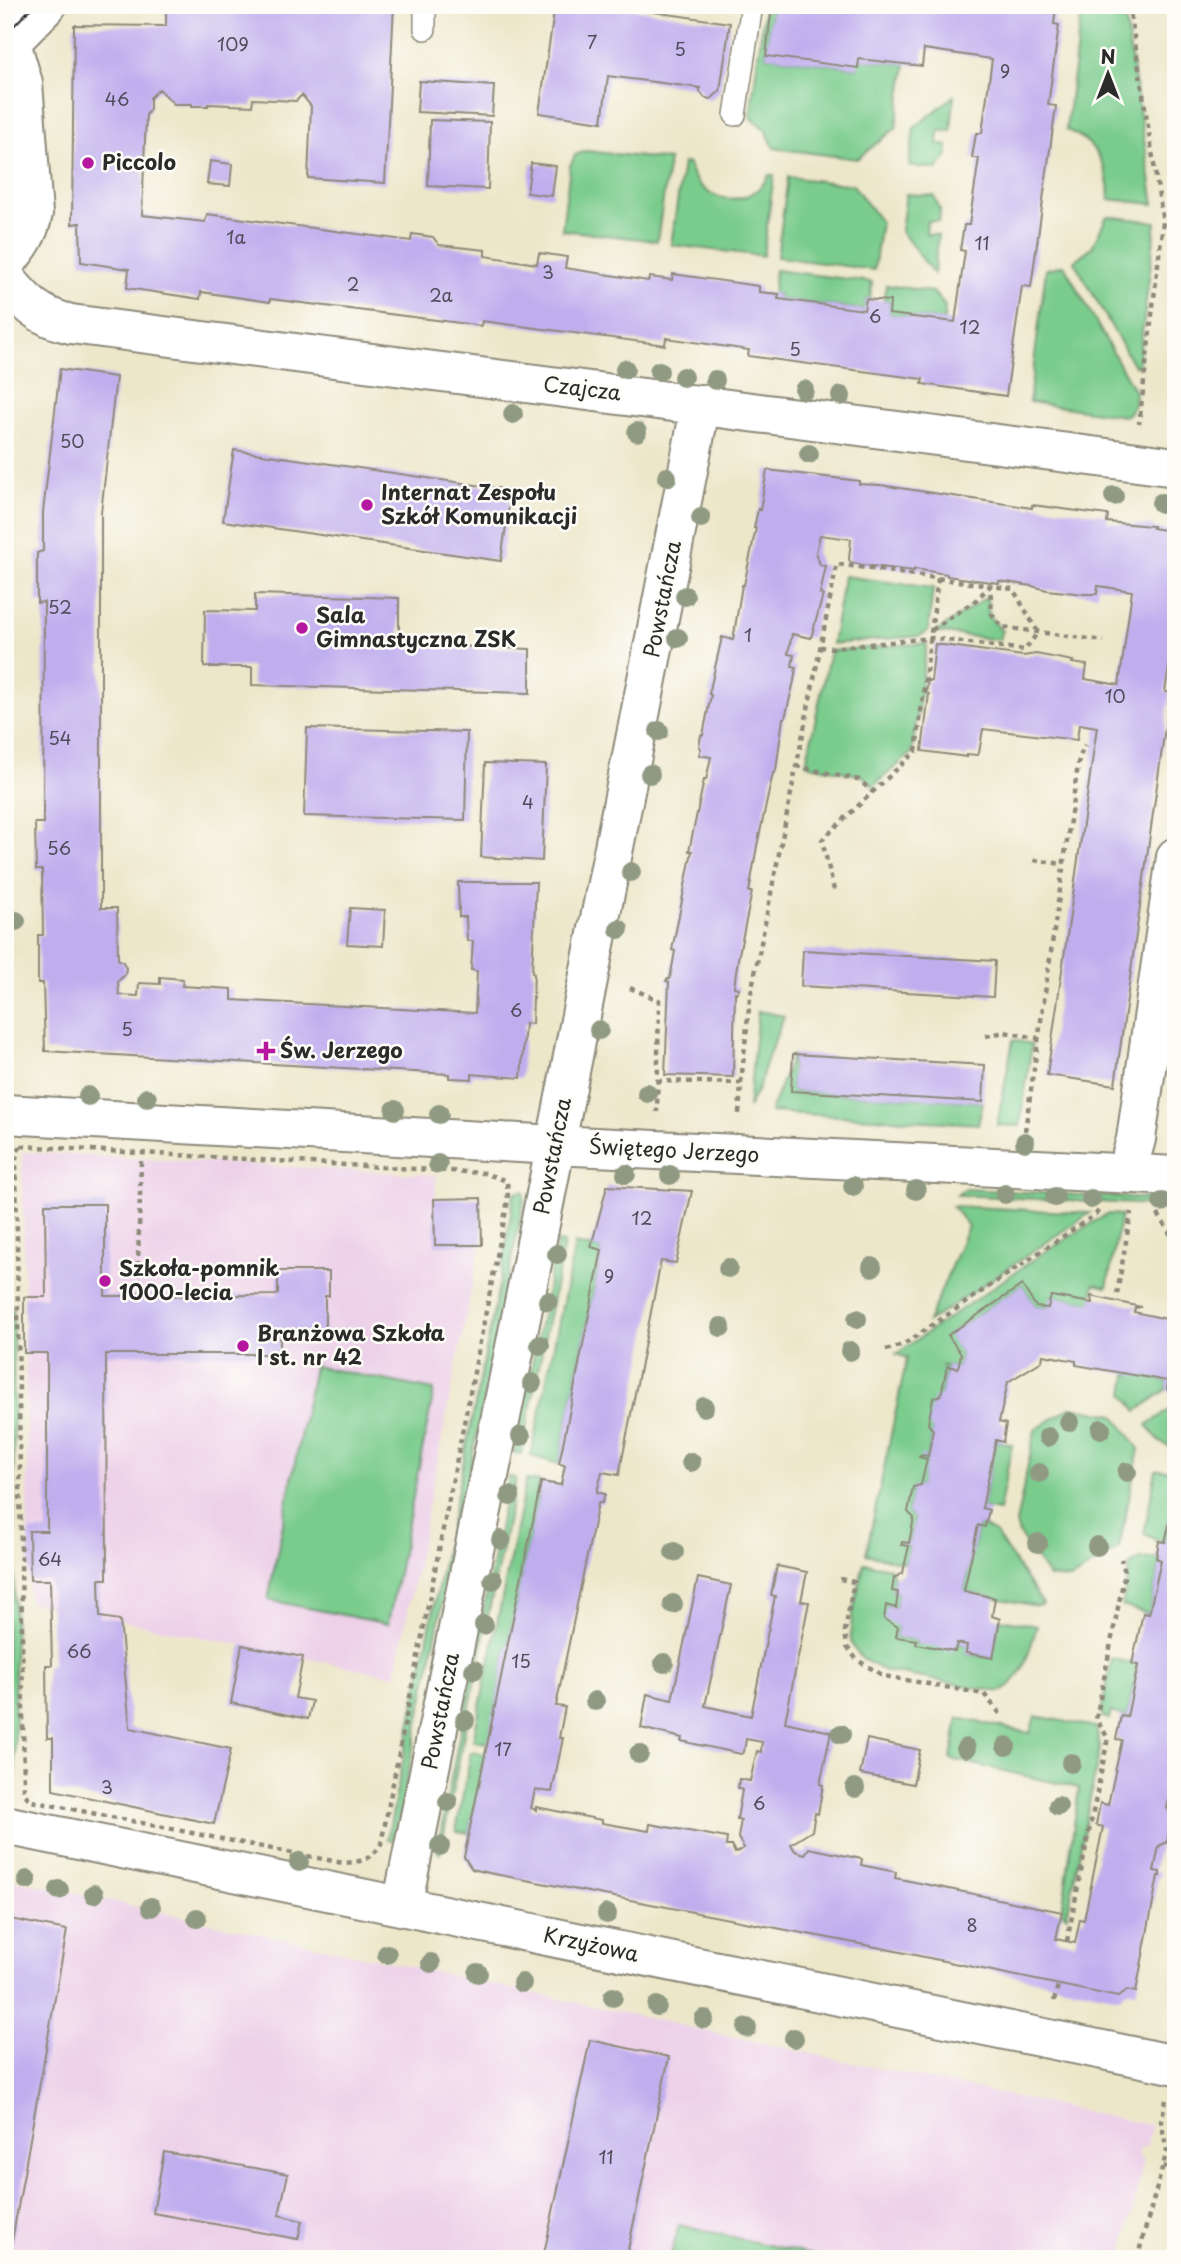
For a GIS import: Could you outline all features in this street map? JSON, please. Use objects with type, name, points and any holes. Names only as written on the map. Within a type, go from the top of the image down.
[{"type":"street","points":[[5,264],[28,232],[33,212],[23,83],[7,38],[47,5]]},
{"type":"street","name":"Czajcza","points":[[5,278],[29,306],[48,317],[71,324],[1176,467]]},
{"type":"street","name":"Powstańcza","points":[[402,1906],[701,404]]},
{"type":"street","points":[[1126,1172],[1136,1139],[1176,857]]},
{"type":"street","name":"Świętego Jerzego","points":[[13,1130],[555,1145],[1176,1176]]},
{"type":"street","name":"Krzyżowa","points":[[5,1825],[1175,2064]]},
{"type":"lane","points":[[425,5],[425,29]]},
{"type":"lane","points":[[735,115],[752,5]]},
{"type":"path","points":[[1129,5],[1163,222],[1138,429]]},
{"type":"path","points":[[738,1116],[750,998],[837,564],[1013,589],[1038,632]]},
{"type":"path","points":[[834,890],[822,840],[916,751],[938,579]]},
{"type":"path","points":[[932,631],[976,600],[990,586]]},
{"type":"path","points":[[990,586],[992,614],[1002,627],[1104,641]]},
{"type":"path","points":[[820,647],[931,638],[1025,650],[1038,632]]},
{"type":"path","points":[[1025,1132],[1079,758],[1085,745]]},
{"type":"path","points":[[796,766],[859,780],[873,792]]},
{"type":"path","points":[[1034,860],[1063,864]]},
{"type":"path","points":[[629,988],[659,1000],[657,1113]]},
{"type":"path","points":[[986,1036],[1004,1032],[1038,1038]]},
{"type":"path","points":[[657,1081],[741,1083]]},
{"type":"path","points":[[13,1130],[484,1173],[507,1181],[508,1200],[381,1844],[377,1851],[363,1861],[344,1863],[31,1801],[24,1793],[17,1152],[13,1130]]},
{"type":"path","points":[[137,1296],[141,1161]]},
{"type":"path","points":[[887,1350],[903,1345],[1096,1214],[1099,1209]]},
{"type":"path","points":[[1117,1294],[1131,1211]]},
{"type":"path","points":[[1157,1213],[1176,1243]]},
{"type":"path","points":[[1067,1941],[1108,1738],[1096,1720],[1125,1572],[1121,1559]]},
{"type":"path","points":[[840,1579],[854,1582],[845,1631],[847,1647],[857,1660],[884,1676],[984,1694],[1002,1716]]},
{"type":"path","points":[[1053,2008],[1058,1985]]},
{"type":"path","points":[[1137,2259],[1167,2151],[1161,2122],[1175,2064]]},
{"type":"path","points":[[1163,2166],[1176,2170]]},
{"type":"shaded area","name":"Branżowa Szkoła I st. nr 42","points":[[22,1152],[436,1175],[435,1245],[480,1245],[395,1676],[29,1602]]},
{"type":"shaded area","points":[[5,1878],[899,2073],[1151,2125],[1147,2147],[1140,2148],[1138,2157],[1144,2159],[1122,2259],[5,2259]]},
{"type":"green space","points":[[765,5],[772,5],[766,56],[857,68],[859,59],[906,64],[896,128],[857,159],[774,148],[766,130],[750,117]]},
{"type":"green space","points":[[1082,5],[1123,5],[1154,204],[1109,199],[1107,177],[1099,157],[1086,141],[1066,130]]},
{"type":"green space","points":[[954,96],[951,131],[939,131],[938,144],[948,146],[947,157],[937,169],[909,166],[914,128]]},
{"type":"green space","points":[[586,151],[669,160],[657,241],[562,230],[570,166],[575,155]]},
{"type":"green space","points":[[683,163],[689,164],[694,178],[703,188],[726,198],[750,194],[761,187],[769,175],[774,175],[763,256],[671,245]]},
{"type":"green space","points":[[788,177],[853,185],[881,222],[874,270],[777,257]]},
{"type":"green space","points":[[906,194],[934,196],[940,210],[939,221],[927,221],[926,234],[938,235],[934,274],[901,231]]},
{"type":"green space","points":[[1107,216],[1156,222],[1138,366],[1134,366],[1074,261],[1092,247]]},
{"type":"green space","points":[[1064,265],[1135,392],[1134,405],[1124,416],[1029,402],[1046,269]]},
{"type":"green space","points":[[775,270],[872,282],[870,299],[866,299],[864,310],[778,299],[779,294],[773,294]]},
{"type":"green space","points":[[886,285],[933,292],[945,306],[944,321],[889,314],[890,301],[884,301]]},
{"type":"green space","points":[[844,576],[933,588],[928,631],[920,636],[832,644]]},
{"type":"green space","points":[[987,597],[989,616],[1002,631],[999,640],[936,632]]},
{"type":"green space","points":[[927,643],[912,753],[873,786],[863,776],[806,764],[830,651]]},
{"type":"green space","points":[[758,1011],[784,1016],[758,1089],[748,1108]]},
{"type":"green space","points":[[1013,1040],[1032,1044],[1020,1126],[997,1125]]},
{"type":"green space","points":[[793,1054],[791,1091],[983,1102],[978,1124],[770,1112]]},
{"type":"green space","points":[[965,1189],[1176,1200],[1176,1206],[957,1195]]},
{"type":"green space","points":[[524,1191],[397,1828],[393,1840],[387,1840],[502,1271],[514,1193]]},
{"type":"green space","points":[[952,1206],[1090,1213],[928,1322],[968,1226]]},
{"type":"green space","points":[[1107,1214],[1121,1215],[1107,1287],[1094,1284],[1092,1303],[1051,1296],[1048,1308],[1036,1307],[1022,1285],[949,1335],[961,1354],[958,1368],[940,1365],[946,1368],[928,1456],[921,1457],[927,1459],[922,1485],[913,1488],[908,1512],[914,1518],[909,1543],[902,1543],[909,1546],[905,1563],[866,1554],[907,1358],[896,1354],[1043,1253]]},
{"type":"green space","points":[[557,1242],[564,1243],[521,1454],[514,1453]]},
{"type":"green space","points":[[575,1244],[602,1250],[559,1464],[531,1456]]},
{"type":"green space","points":[[5,1307],[13,1308],[15,1776],[7,1776]]},
{"type":"green space","points":[[314,1366],[434,1390],[388,1624],[268,1600]]},
{"type":"green space","points":[[1127,1374],[1168,1381],[1167,1389],[1137,1411],[1124,1394]]},
{"type":"green space","points":[[1176,1406],[1176,1450],[1160,1442],[1147,1425]]},
{"type":"green space","points":[[1071,1407],[1114,1415],[1139,1449],[1119,1548],[1071,1579],[1049,1577],[1019,1534],[1016,1524],[1035,1430]]},
{"type":"green space","points":[[996,1440],[1012,1445],[999,1511],[982,1508]]},
{"type":"green space","points":[[1156,1470],[1176,1470],[1176,1489],[1165,1542],[1144,1534]]},
{"type":"green space","points":[[509,1477],[516,1478],[440,1853],[437,1852]]},
{"type":"green space","points":[[526,1480],[541,1482],[488,1743],[473,1741]]},
{"type":"green space","points":[[978,1525],[995,1533],[1043,1604],[1037,1606],[964,1592]]},
{"type":"green space","points":[[1140,1559],[1161,1560],[1149,1614],[1122,1606],[1130,1565]]},
{"type":"green space","points":[[864,1563],[890,1568],[894,1578],[892,1591],[898,1592],[896,1608],[886,1605],[898,1627],[896,1637],[917,1640],[916,1644],[967,1645],[966,1653],[992,1658],[1000,1619],[1037,1626],[1021,1672],[1000,1692],[885,1671],[866,1660],[854,1649],[851,1637],[852,1616]]},
{"type":"green space","points":[[1112,1658],[1138,1665],[1127,1717],[1111,1712],[1109,1719],[1103,1717],[1101,1712]]},
{"type":"green space","points":[[1035,1716],[1096,1727],[1100,1748],[1067,1916],[1062,1912],[1079,1788],[951,1759],[958,1718],[1030,1733]]},
{"type":"green space","points":[[471,1752],[486,1754],[469,1833],[456,1831]]},
{"type":"green space","points":[[679,2225],[830,2259],[670,2259]]},
{"type":"building","points":[[166,5],[394,5],[385,183],[308,178],[311,106],[302,95],[296,101],[253,99],[252,106],[192,106],[174,104],[159,89],[150,98],[150,109],[146,115],[142,215],[205,222],[207,214],[411,241],[412,234],[433,237],[439,245],[485,250],[485,256],[537,264],[539,253],[567,257],[565,268],[648,281],[650,277],[672,280],[673,274],[759,286],[759,292],[779,294],[778,299],[864,310],[866,299],[890,301],[889,314],[955,322],[965,251],[960,250],[964,225],[969,225],[979,158],[972,158],[976,133],[982,133],[992,59],[924,49],[922,66],[859,59],[858,68],[766,56],[772,5],[1056,5],[1054,24],[1059,25],[1048,105],[1056,106],[1031,287],[1022,286],[1006,396],[922,384],[923,379],[748,356],[749,350],[666,338],[665,345],[482,321],[481,326],[270,299],[270,302],[201,292],[200,299],[127,288],[129,269],[81,262],[80,223],[72,224],[74,25],[166,26]]},
{"type":"building","points":[[555,5],[605,5],[730,23],[720,91],[711,99],[705,98],[700,88],[608,76],[602,122],[539,113]]},
{"type":"building","points":[[419,81],[494,86],[492,116],[417,112]]},
{"type":"building","points":[[430,120],[490,122],[488,189],[428,186]]},
{"type":"building","points":[[210,161],[232,164],[230,186],[207,184]]},
{"type":"building","points":[[531,163],[556,166],[552,196],[527,193]]},
{"type":"building","points":[[60,369],[116,377],[101,513],[101,908],[117,908],[118,959],[126,968],[125,975],[118,981],[119,995],[138,996],[139,983],[160,984],[160,977],[183,979],[182,986],[232,989],[232,1000],[475,1013],[477,971],[471,970],[473,941],[467,941],[466,917],[459,917],[458,882],[536,882],[532,1024],[525,1023],[521,1078],[472,1074],[472,1079],[449,1078],[449,1074],[45,1051],[43,983],[38,983],[38,935],[43,935],[42,870],[36,870],[35,823],[43,823],[44,602],[37,603],[37,553],[43,551],[43,512]]},
{"type":"building","name":"Internat Zespołu Szkół Komunikacji","points":[[234,450],[511,490],[501,561],[223,521]]},
{"type":"building","points":[[767,470],[859,481],[859,484],[1032,508],[1032,505],[1108,515],[1107,522],[1153,526],[1152,528],[1176,532],[1176,621],[1165,692],[1170,692],[1115,1085],[1047,1075],[1097,727],[1079,724],[1077,740],[983,729],[977,755],[967,754],[967,757],[922,751],[929,694],[926,693],[928,680],[931,681],[935,644],[1023,656],[1036,654],[1073,661],[1072,663],[1087,665],[1085,679],[1119,685],[1132,591],[1098,586],[1097,594],[1084,594],[947,576],[914,569],[863,565],[850,562],[851,539],[820,535],[816,552],[820,565],[826,566],[820,594],[823,595],[811,638],[792,634],[788,654],[794,655],[794,681],[783,718],[776,770],[773,773],[757,846],[749,892],[752,892],[738,959],[734,987],[739,988],[737,993],[735,992],[733,1077],[665,1075],[669,982],[666,981],[670,979],[675,951],[672,950],[692,851],[689,851],[711,757],[699,755],[701,735],[722,637],[733,640]]},
{"type":"building","name":"Sala Gimnastyczna ZSK","points":[[255,594],[399,598],[399,644],[530,649],[530,693],[252,685],[252,667],[204,667],[205,610],[255,611]]},
{"type":"building","points":[[307,728],[467,732],[465,820],[304,816]]},
{"type":"building","points":[[485,763],[546,765],[542,861],[481,857]]},
{"type":"building","points":[[350,908],[385,910],[383,946],[347,944]]},
{"type":"building","points":[[803,950],[995,961],[993,997],[801,986]]},
{"type":"building","points":[[793,1054],[985,1065],[983,1102],[791,1091]]},
{"type":"building","points":[[607,1186],[692,1191],[676,1263],[661,1261],[619,1475],[602,1472],[597,1492],[605,1494],[602,1503],[598,1503],[556,1706],[565,1707],[559,1738],[563,1738],[552,1792],[535,1790],[531,1808],[649,1831],[650,1824],[727,1838],[726,1846],[732,1846],[735,1853],[744,1848],[738,1838],[741,1820],[737,1819],[742,1790],[738,1788],[739,1779],[750,1781],[757,1751],[761,1752],[762,1742],[746,1739],[744,1752],[741,1754],[681,1741],[682,1738],[641,1728],[647,1694],[672,1700],[698,1578],[731,1585],[705,1706],[751,1716],[775,1596],[771,1595],[777,1566],[807,1572],[801,1601],[809,1602],[785,1722],[831,1732],[820,1784],[823,1785],[818,1814],[815,1813],[812,1831],[791,1844],[795,1851],[805,1854],[809,1848],[862,1859],[861,1865],[896,1872],[895,1878],[1062,1912],[1056,1939],[1075,1943],[1080,1919],[1084,1920],[1103,1827],[1096,1825],[1100,1803],[1108,1805],[1122,1740],[1116,1739],[1121,1716],[1127,1717],[1138,1665],[1132,1664],[1143,1613],[1149,1614],[1161,1560],[1156,1558],[1159,1541],[1165,1542],[1176,1496],[1176,1767],[1167,1808],[1172,1815],[1167,1842],[1159,1846],[1154,1871],[1160,1872],[1160,1876],[1136,1992],[1127,1990],[1118,1997],[881,1948],[489,1873],[472,1869],[464,1857],[541,1482],[561,1485],[565,1465],[559,1464],[602,1250],[591,1247]]},
{"type":"building","points":[[481,1198],[482,1245],[435,1245],[434,1199]]},
{"type":"building","points":[[45,1204],[105,1204],[105,1296],[276,1295],[276,1271],[329,1272],[329,1296],[325,1296],[325,1338],[280,1338],[280,1354],[106,1354],[107,1579],[99,1579],[100,1617],[120,1620],[130,1728],[231,1749],[214,1824],[53,1790],[53,1738],[47,1738],[46,1665],[52,1665],[50,1580],[30,1580],[29,1531],[47,1531],[47,1353],[24,1353],[24,1297],[46,1297]]},
{"type":"building","points":[[1022,1285],[1036,1307],[1048,1308],[1051,1296],[1092,1303],[1091,1296],[1141,1307],[1135,1308],[1134,1312],[1176,1321],[1176,1402],[1167,1389],[1168,1381],[1076,1365],[1076,1361],[1043,1355],[1042,1361],[1008,1382],[999,1422],[1006,1424],[1003,1442],[996,1440],[982,1508],[989,1510],[985,1527],[978,1525],[964,1591],[995,1598],[992,1616],[1000,1619],[993,1658],[966,1653],[967,1645],[957,1643],[955,1651],[916,1644],[917,1640],[896,1637],[898,1627],[884,1619],[886,1605],[896,1608],[898,1592],[892,1591],[894,1578],[903,1573],[909,1546],[901,1545],[902,1542],[909,1543],[914,1518],[908,1512],[913,1487],[921,1485],[927,1459],[919,1457],[928,1456],[933,1430],[928,1424],[933,1398],[941,1395],[947,1366],[958,1368],[961,1354],[948,1335]]},
{"type":"building","points":[[242,1645],[303,1657],[295,1698],[312,1701],[308,1719],[231,1703]]},
{"type":"building","points":[[867,1739],[920,1750],[913,1784],[860,1774]]},
{"type":"building","points":[[5,1918],[67,1930],[9,2258],[5,2258]]},
{"type":"building","points":[[590,2040],[669,2057],[626,2259],[547,2259],[543,2258]]},
{"type":"building","points":[[164,2152],[288,2174],[279,2215],[302,2221],[298,2239],[153,2213]]},
{"type":"tram line","points":[[5,9],[10,5]]},
{"type":"tram line","points":[[5,35],[34,5]]},
{"type":"place","name":"Piccolo","points":[[88,163]]},
{"type":"place","name":"Internat Zespołu Szkół Komunikacji","points":[[367,505]]},
{"type":"place","name":"Sala Gimnastyczna ZSK","points":[[302,628]]},
{"type":"place","name":"Św. Jerzego","points":[[266,1051]]},
{"type":"place","name":"Szkoła-pomnik 1000-lecia","points":[[105,1281]]},
{"type":"place","name":"Branżowa Szkoła I st. nr 42","points":[[243,1346]]}]
